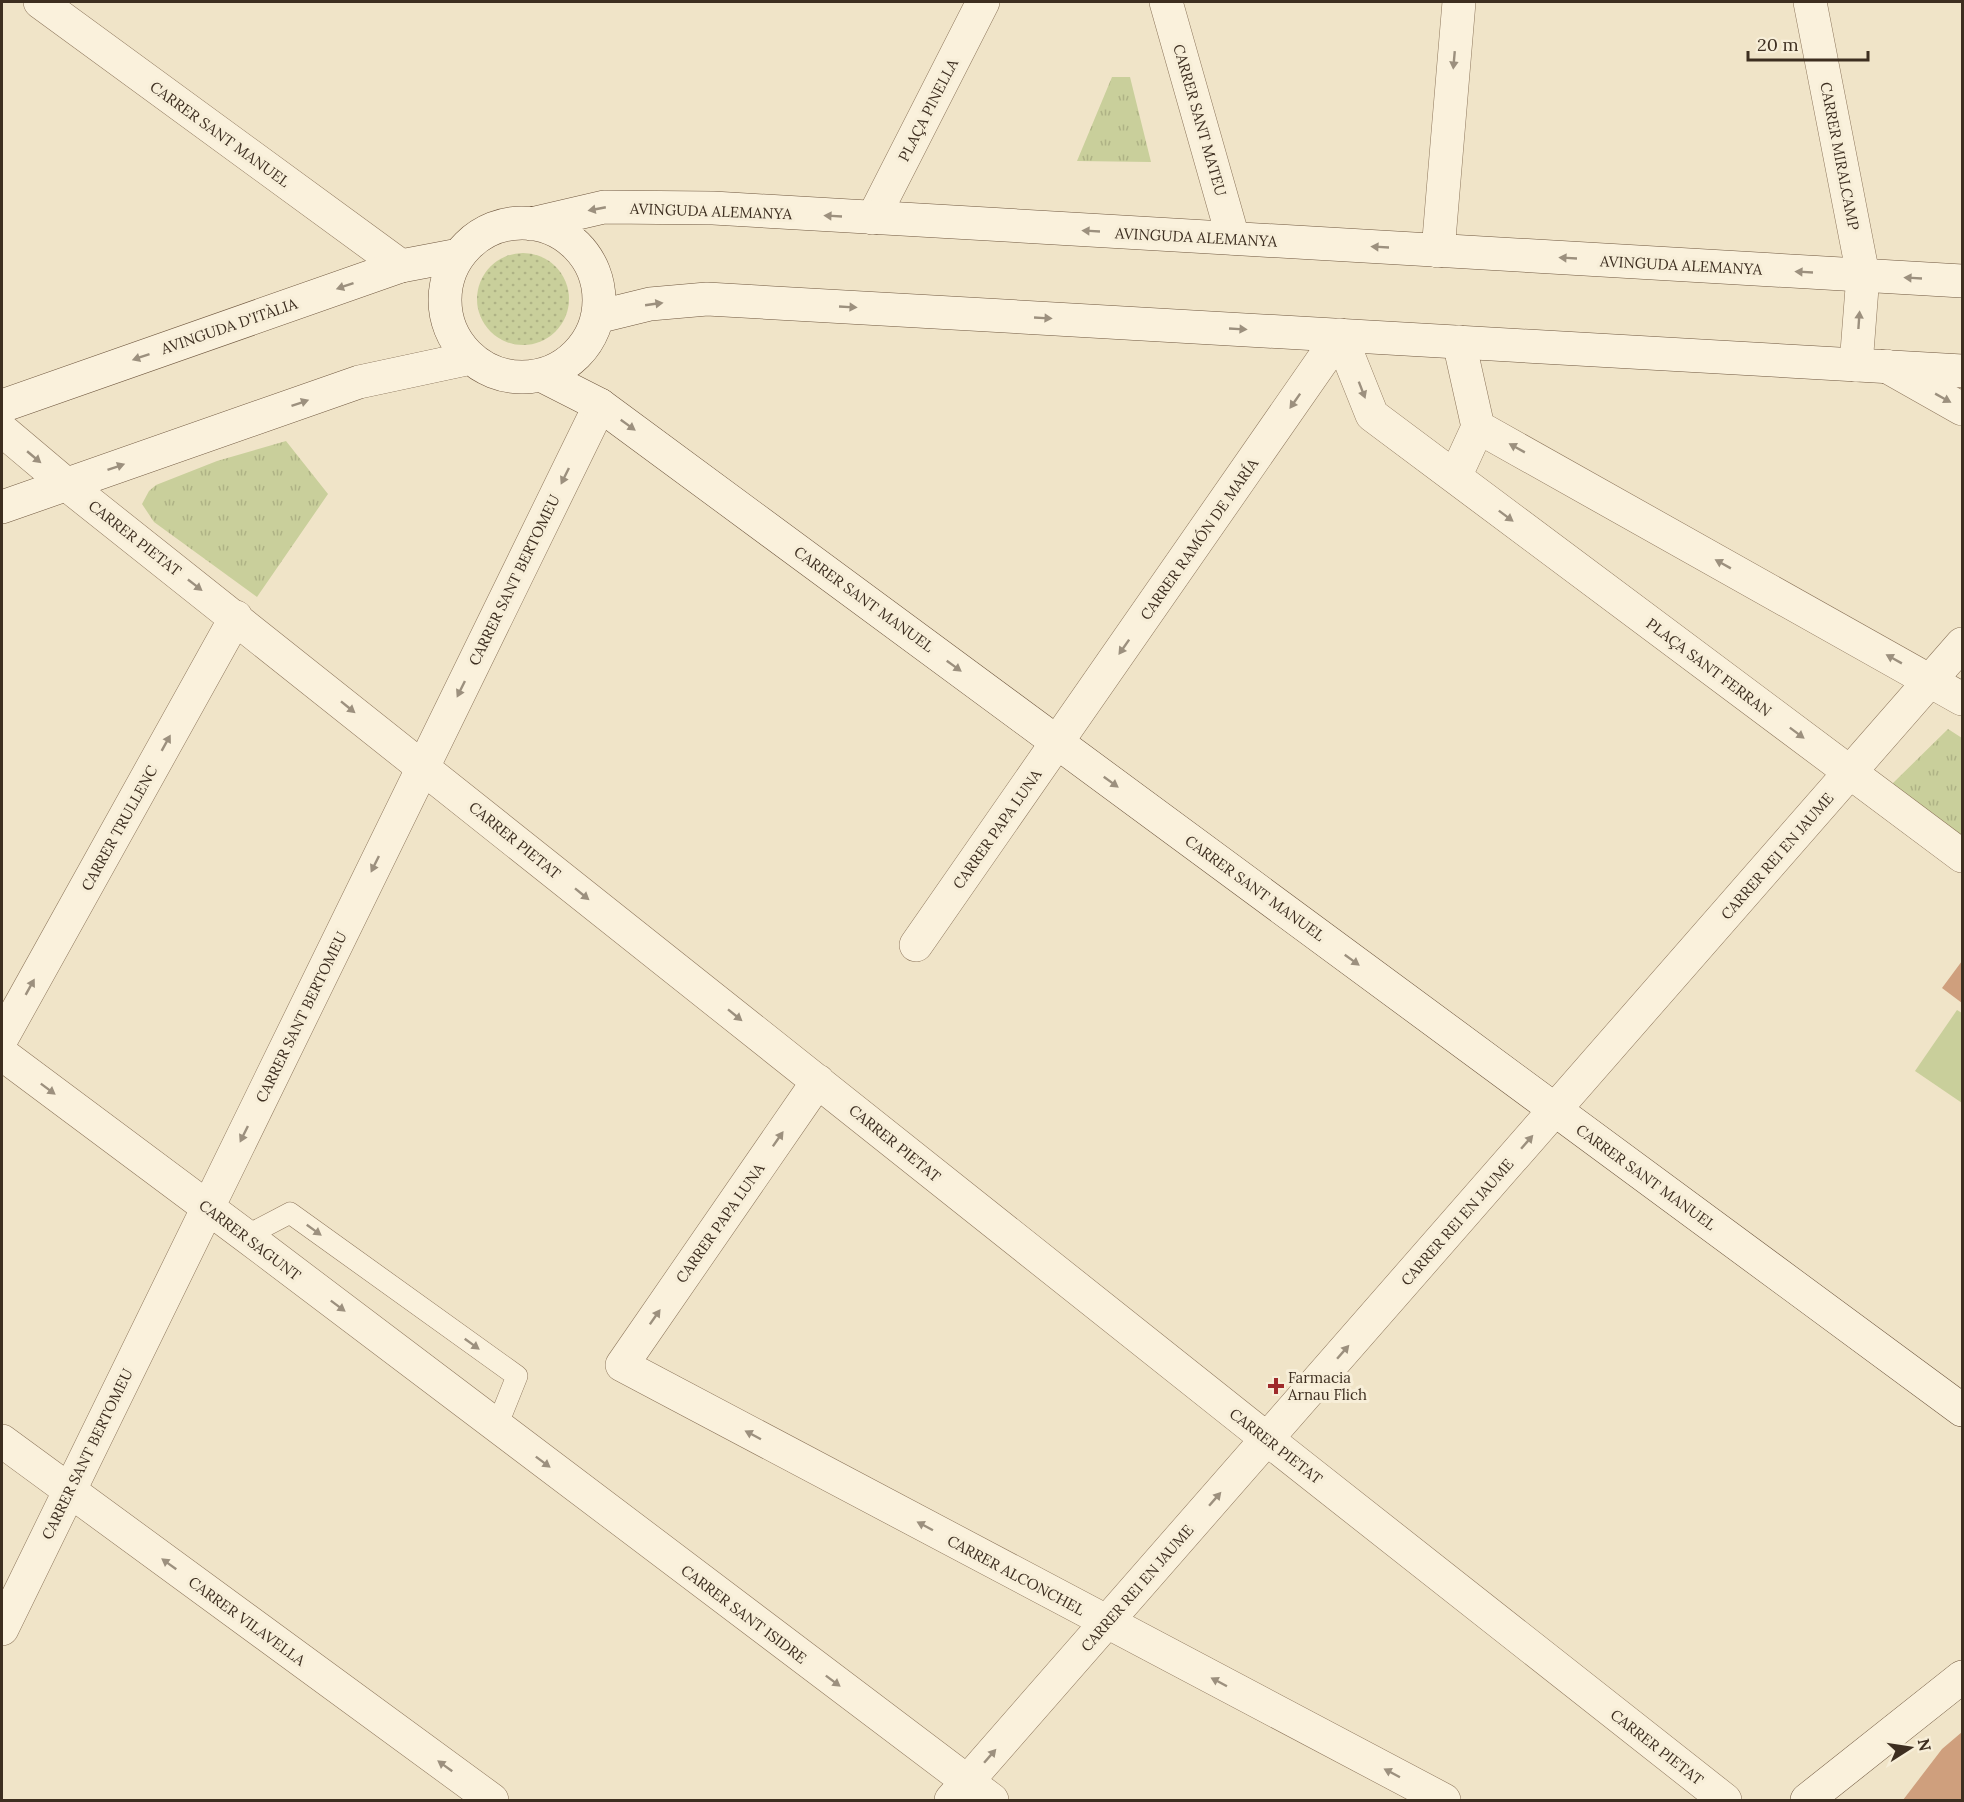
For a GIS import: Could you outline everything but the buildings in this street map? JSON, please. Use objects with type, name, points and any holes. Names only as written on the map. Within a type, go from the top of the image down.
[{"type":"street","name":"CARRER SANT MANUEL","points":[[40,2],[401,266]]},
{"type":"street","name":"PLAÇA PINELLA","points":[[873,218],[983,2]]},
{"type":"street","name":"CARRER SANT MATEU","points":[[1166,2],[1233,238]]},
{"type":"street","points":[[1438,251],[1459,2]]},
{"type":"street","name":"CARRER MIRALCAMP","points":[[1810,2],[1863,275]]},
{"type":"street","name":"AVINGUDA ALEMANYA","points":[[531,224],[604,207],[713,208],[1962,281]]},
{"type":"street","points":[[511,224],[531,224],[556,231],[576,246],[591,267],[598,292],[597,317],[590,337],[577,354],[561,367],[541,375],[517,378],[492,372],[471,358],[456,341],[448,320],[445,298],[448,276],[459,255],[473,240],[491,230],[511,224]]},
{"type":"street","name":"AVINGUDA D'ITÀLIA","points":[[2,406],[401,266],[459,255]]},
{"type":"street","points":[[1863,275],[1871,365]]},
{"type":"street","points":[[597,317],[650,304],[707,299],[1962,370]]},
{"type":"street","name":"PLAÇA SANT FERRAN","points":[[1340,335],[1372,415],[1962,856]]},
{"type":"street","name":"CARRER RAMÓN DE MARÍA","points":[[1058,742],[1340,335]]},
{"type":"street","points":[[1455,477],[1478,427],[1459,342]]},
{"type":"street","points":[[2,507],[360,382],[471,358]]},
{"type":"street","points":[[1871,365],[1962,409]]},
{"type":"street","name":"CARRER SANT MANUEL","points":[[541,375],[600,405],[1962,1410]]},
{"type":"street","name":"CARRER SANT BERTOMEU","points":[[2,1629],[600,405]]},
{"type":"street","points":[[1478,427],[1962,699]]},
{"type":"street","points":[[2,430],[66,484]]},
{"type":"street","name":"CARRER PIETAT","points":[[66,484],[1267,1439],[1725,1800]]},
{"type":"street","name":"CARRER TRULLENC","points":[[2,1038],[236,617]]},
{"type":"street","name":"CARRER REI EN JAUME","points":[[970,1794],[1106,1623],[1962,644]]},
{"type":"street","name":"CARRER PAPA LUNA","points":[[916,945],[1058,742]]},
{"type":"street","name":"CARRER SAGUNT","points":[[2,1054],[497,1426]]},
{"type":"street","name":"CARRER PAPA LUNA","points":[[622,1365],[818,1082]]},
{"type":"street","name":"CARRER ALCONCHEL","points":[[622,1365],[1443,1800]]},
{"type":"street","name":"CARRER SANT ISIDRE","points":[[497,1426],[970,1794]]},
{"type":"street","name":"CARRER VILAVELLA","points":[[2,1441],[492,1800]]},
{"type":"street","points":[[1807,1800],[1962,1677]]},
{"type":"lane","points":[[246,1236],[290,1213],[517,1376],[497,1426]]},
{"type":"green space","points":[[1112,77],[1130,77],[1151,162],[1077,161]]},
{"type":"green space","points":[[523,253],[540,257],[555,267],[565,282],[569,299],[565,316],[555,331],[540,341],[523,345],[506,341],[491,331],[481,316],[477,299],[481,282],[491,267],[506,257]]},
{"type":"green space","points":[[286,441],[328,494],[257,597],[154,522],[142,504],[149,491],[156,485],[217,461]]},
{"type":"green space","points":[[1948,729],[1962,738],[1962,842],[1890,786]]},
{"type":"green space","points":[[1957,1010],[1962,1013],[1962,1103],[1915,1071]]},
{"type":"place","name":"Farmacia Arnau Flich","points":[[1276,1386]]}]
